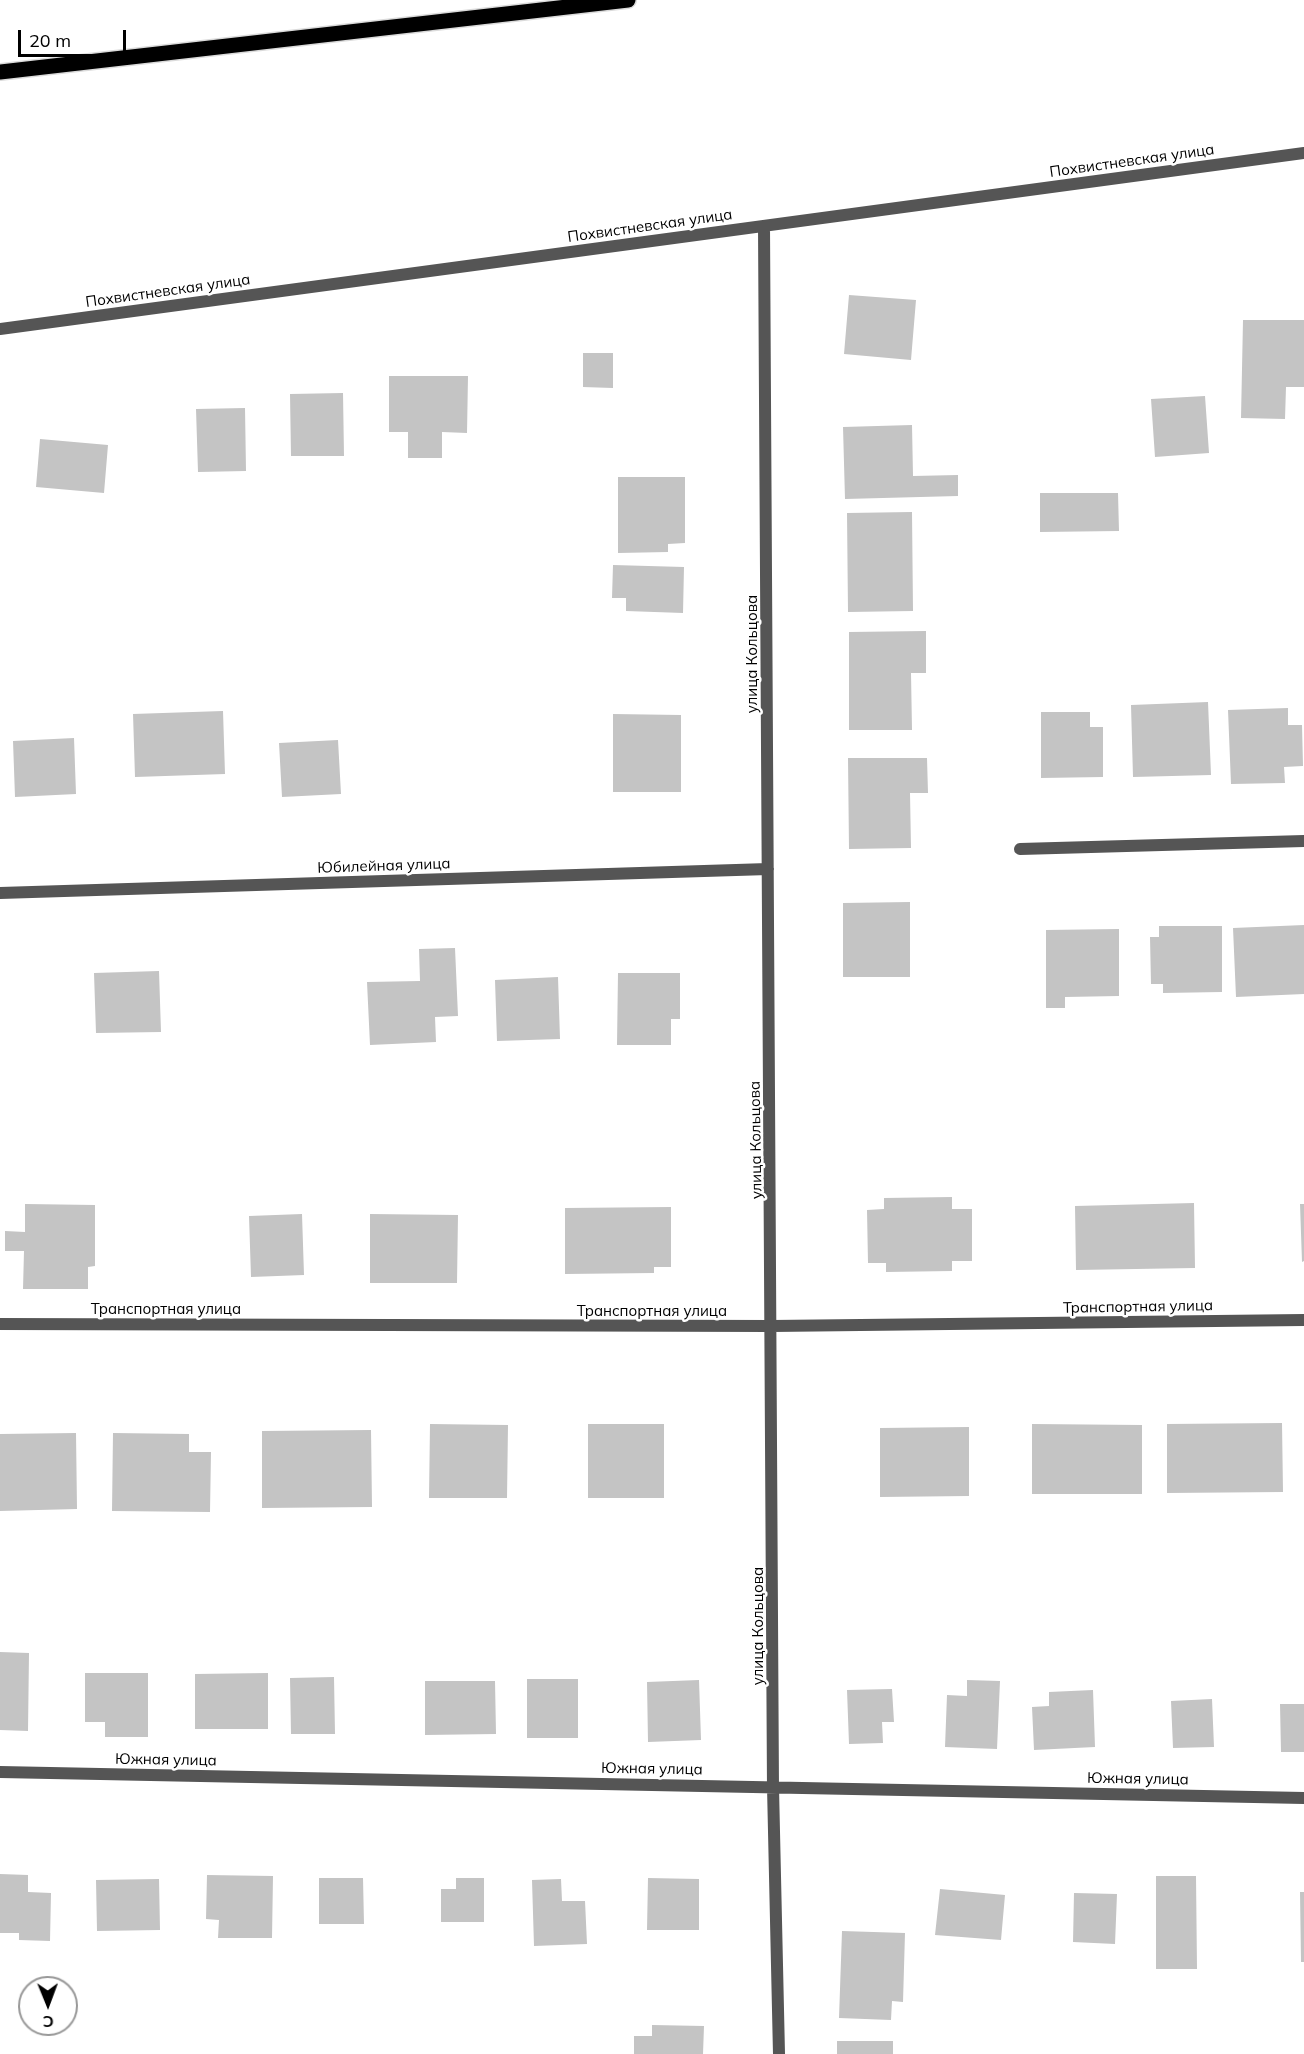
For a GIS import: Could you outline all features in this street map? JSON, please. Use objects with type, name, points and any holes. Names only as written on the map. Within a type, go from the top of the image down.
[{"type":"main road","points":[[0,72],[628,0]]},
{"type":"street","name":"Похвистневская улица","points":[[0,329],[1304,153]]},
{"type":"street","name":"улица Кольцова","points":[[764,226],[773,1786],[779,2054]]},
{"type":"street","points":[[1020,849],[1304,841]]},
{"type":"street","name":"Юбилейная улица","points":[[0,893],[768,869]]},
{"type":"street","name":"Транспортная улица","points":[[0,1324],[772,1326],[1304,1320]]},
{"type":"street","name":"Южная улица","points":[[0,1772],[1304,1798]]},
{"type":"building","points":[[849,295],[916,300],[911,360],[844,354]]},
{"type":"building","points":[[1243,320],[1304,320],[1304,387],[1286,387],[1285,419],[1241,418]]},
{"type":"building","points":[[583,353],[613,353],[613,388],[583,387]]},
{"type":"building","points":[[389,376],[468,376],[467,433],[442,432],[442,458],[408,458],[408,432],[389,432]]},
{"type":"building","points":[[343,393],[344,456],[291,456],[290,394]]},
{"type":"building","points":[[1205,396],[1209,453],[1155,457],[1151,399]]},
{"type":"building","points":[[245,408],[246,471],[198,472],[196,409]]},
{"type":"building","points":[[912,425],[913,476],[958,475],[958,496],[845,499],[843,427]]},
{"type":"building","points":[[40,439],[108,445],[104,493],[36,487]]},
{"type":"building","points":[[618,477],[685,477],[685,543],[668,544],[668,552],[618,553]]},
{"type":"building","points":[[1040,493],[1118,493],[1119,531],[1040,532]]},
{"type":"building","points":[[912,512],[913,611],[848,612],[847,513]]},
{"type":"building","points":[[613,565],[684,567],[683,613],[626,611],[626,598],[612,598]]},
{"type":"building","points":[[926,631],[926,673],[911,673],[912,730],[849,730],[849,632]]},
{"type":"building","points":[[1208,702],[1211,775],[1133,777],[1131,705]]},
{"type":"building","points":[[1288,708],[1288,725],[1302,725],[1303,766],[1284,767],[1285,783],[1231,784],[1228,710]]},
{"type":"building","points":[[223,711],[225,774],[135,777],[133,714]]},
{"type":"building","points":[[1041,712],[1090,712],[1090,727],[1103,727],[1103,777],[1041,778]]},
{"type":"building","points":[[613,714],[681,715],[681,792],[613,792]]},
{"type":"building","points":[[74,738],[76,794],[15,797],[13,741]]},
{"type":"building","points":[[338,740],[341,794],[282,797],[279,743]]},
{"type":"building","points":[[848,758],[927,758],[928,793],[910,793],[911,848],[849,849]]},
{"type":"building","points":[[910,902],[910,977],[843,977],[843,903]]},
{"type":"building","points":[[1304,925],[1304,994],[1236,997],[1233,928]]},
{"type":"building","points":[[1159,926],[1222,926],[1222,992],[1163,993],[1163,984],[1151,984],[1150,937],[1159,937]]},
{"type":"building","points":[[1119,929],[1119,996],[1065,997],[1065,1008],[1046,1008],[1046,930]]},
{"type":"building","points":[[455,948],[458,1016],[435,1017],[436,1042],[370,1045],[367,982],[420,981],[419,949]]},
{"type":"building","points":[[159,971],[161,1032],[96,1033],[94,973]]},
{"type":"building","points":[[618,973],[680,973],[680,1019],[671,1019],[671,1045],[617,1045]]},
{"type":"building","points":[[558,977],[560,1039],[497,1041],[495,980]]},
{"type":"building","points":[[952,1197],[952,1209],[972,1209],[972,1261],[952,1261],[952,1271],[886,1272],[886,1263],[868,1263],[867,1210],[884,1209],[884,1198]]},
{"type":"building","points":[[1194,1203],[1195,1268],[1076,1270],[1075,1206]]},
{"type":"building","points":[[25,1204],[95,1205],[95,1266],[88,1267],[88,1289],[23,1289],[24,1251],[5,1251],[5,1231],[25,1232]]},
{"type":"building","points":[[1300,1204],[1304,1204],[1304,1261],[1302,1262]]},
{"type":"building","points":[[671,1207],[671,1267],[654,1267],[654,1273],[565,1274],[565,1208]]},
{"type":"building","points":[[302,1214],[304,1275],[251,1277],[249,1216]]},
{"type":"building","points":[[370,1214],[458,1215],[457,1283],[370,1283]]},
{"type":"building","points":[[1282,1423],[1283,1492],[1167,1493],[1167,1424]]},
{"type":"building","points":[[430,1424],[508,1425],[507,1498],[429,1498]]},
{"type":"building","points":[[588,1424],[664,1424],[664,1498],[588,1498]]},
{"type":"building","points":[[1032,1424],[1142,1425],[1142,1494],[1032,1494]]},
{"type":"building","points":[[969,1427],[969,1496],[880,1497],[880,1428]]},
{"type":"building","points":[[371,1430],[372,1507],[262,1508],[262,1431]]},
{"type":"building","points":[[76,1433],[77,1509],[0,1511],[0,1434]]},
{"type":"building","points":[[113,1433],[189,1434],[189,1452],[211,1452],[210,1512],[112,1511]]},
{"type":"building","points":[[0,1652],[29,1653],[28,1731],[0,1730]]},
{"type":"building","points":[[85,1673],[148,1673],[148,1737],[105,1737],[105,1722],[85,1722]]},
{"type":"building","points":[[268,1673],[268,1729],[195,1729],[195,1674]]},
{"type":"building","points":[[334,1677],[335,1734],[291,1734],[290,1678]]},
{"type":"building","points":[[527,1679],[578,1679],[578,1738],[527,1738]]},
{"type":"building","points":[[699,1680],[701,1740],[648,1742],[647,1682]]},
{"type":"building","points":[[967,1680],[1000,1681],[997,1749],[945,1747],[947,1695],[967,1696]]},
{"type":"building","points":[[425,1681],[495,1681],[496,1734],[425,1735]]},
{"type":"building","points":[[892,1689],[894,1722],[882,1722],[883,1743],[849,1744],[847,1690]]},
{"type":"building","points":[[1093,1690],[1095,1747],[1034,1750],[1032,1707],[1049,1706],[1049,1692]]},
{"type":"building","points":[[1212,1699],[1214,1747],[1173,1748],[1171,1701]]},
{"type":"building","points":[[1280,1704],[1304,1704],[1304,1752],[1281,1752]]},
{"type":"building","points":[[0,1874],[28,1875],[28,1892],[51,1893],[50,1941],[19,1940],[19,1933],[0,1933]]},
{"type":"building","points":[[207,1875],[273,1876],[272,1938],[218,1938],[219,1920],[206,1919]]},
{"type":"building","points":[[1156,1876],[1196,1876],[1197,1969],[1156,1969]]},
{"type":"building","points":[[319,1878],[363,1878],[364,1924],[319,1924]]},
{"type":"building","points":[[456,1878],[484,1878],[484,1922],[441,1922],[441,1889],[456,1889]]},
{"type":"building","points":[[648,1878],[699,1879],[699,1930],[647,1930]]},
{"type":"building","points":[[159,1879],[160,1930],[97,1931],[96,1880]]},
{"type":"building","points":[[561,1879],[562,1901],[585,1901],[587,1944],[534,1946],[532,1880]]},
{"type":"building","points":[[940,1889],[1005,1895],[1001,1940],[935,1935]]},
{"type":"building","points":[[1300,1892],[1304,1892],[1304,1962],[1301,1962]]},
{"type":"building","points":[[1074,1893],[1117,1894],[1115,1944],[1073,1942]]},
{"type":"building","points":[[842,1931],[905,1933],[903,2002],[892,2001],[891,2020],[839,2018]]},
{"type":"building","points":[[652,2025],[704,2026],[703,2054],[634,2054],[634,2036],[652,2036]]},
{"type":"building","points":[[837,2041],[893,2041],[893,2054],[837,2054]]}]
